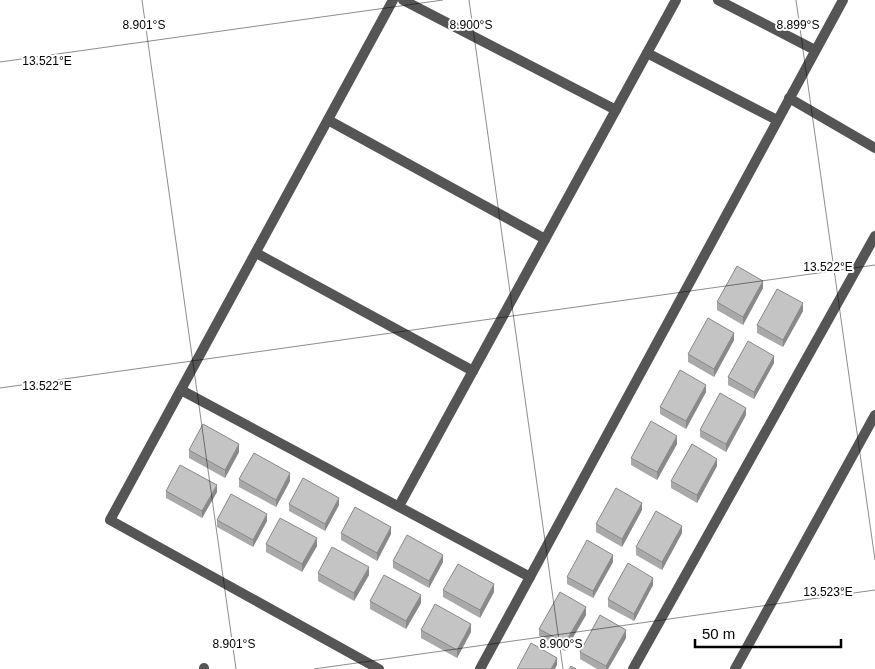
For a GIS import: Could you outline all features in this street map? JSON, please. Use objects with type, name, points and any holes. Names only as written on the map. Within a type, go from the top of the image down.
[{"type":"street","points":[[379,669],[110,520],[393,0]]},
{"type":"street","points":[[403,0],[616,110]]},
{"type":"street","points":[[399,506],[676,0]]},
{"type":"street","points":[[718,0],[816,50]]},
{"type":"street","points":[[480,669],[843,0]]},
{"type":"street","points":[[647,53],[778,120]]},
{"type":"street","points":[[790,98],[875,148]]},
{"type":"street","points":[[328,120],[545,240]]},
{"type":"street","points":[[632,669],[875,236]]},
{"type":"street","points":[[256,253],[473,371]]},
{"type":"street","points":[[181,390],[530,577]]},
{"type":"street","points":[[735,669],[875,415]]},
{"type":"building","points":[[737,266],[763,281],[743,317],[717,302]]},
{"type":"building","points":[[777,289],[803,303],[783,340],[757,325]]},
{"type":"building","points":[[708,318],[734,333],[714,369],[688,354]]},
{"type":"building","points":[[748,341],[774,356],[754,392],[728,377]]},
{"type":"building","points":[[680,370],[706,385],[686,421],[660,407]]},
{"type":"building","points":[[720,393],[746,408],[726,444],[700,430]]},
{"type":"building","points":[[651,421],[677,436],[657,472],[631,458]]},
{"type":"building","points":[[203,424],[239,444],[225,470],[189,450]]},
{"type":"building","points":[[692,444],[717,459],[697,495],[671,481]]},
{"type":"building","points":[[254,453],[290,473],[276,500],[239,479]]},
{"type":"building","points":[[180,465],[217,485],[202,511],[166,491]]},
{"type":"building","points":[[303,478],[339,498],[325,524],[289,504]]},
{"type":"building","points":[[616,488],[642,503],[622,539],[596,524]]},
{"type":"building","points":[[231,494],[267,514],[253,540],[217,520]]},
{"type":"building","points":[[355,507],[391,527],[377,553],[341,533]]},
{"type":"building","points":[[656,511],[682,526],[662,562],[636,547]]},
{"type":"building","points":[[280,518],[317,538],[302,564],[266,544]]},
{"type":"building","points":[[407,535],[443,555],[429,581],[393,561]]},
{"type":"building","points":[[587,540],[613,555],[593,591],[567,577]]},
{"type":"building","points":[[332,547],[369,567],[354,593],[318,573]]},
{"type":"building","points":[[628,563],[653,578],[634,614],[608,599]]},
{"type":"building","points":[[458,564],[494,584],[480,610],[443,590]]},
{"type":"building","points":[[384,575],[421,595],[406,621],[370,601]]},
{"type":"building","points":[[560,592],[586,607],[565,643],[539,629]]},
{"type":"building","points":[[435,604],[471,624],[457,650],[421,630]]},
{"type":"building","points":[[600,615],[626,630],[606,666],[580,652]]},
{"type":"building","points":[[531,643],[557,658],[551,669],[517,669]]}]
